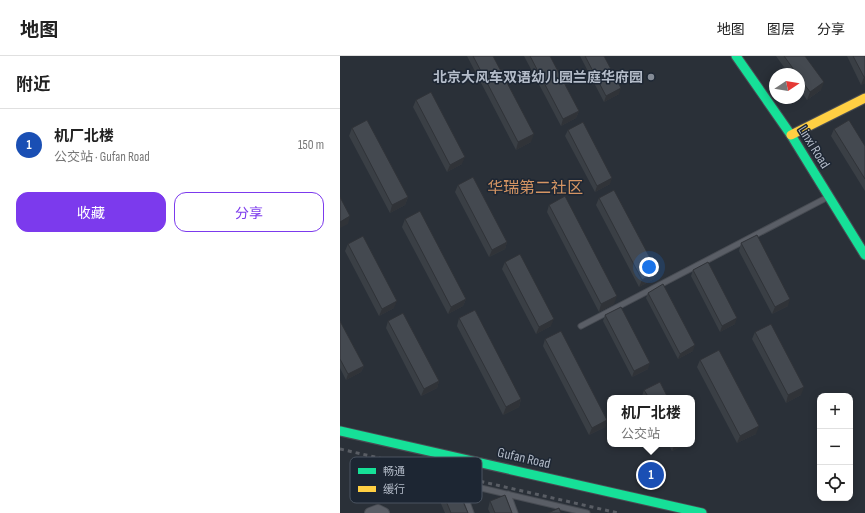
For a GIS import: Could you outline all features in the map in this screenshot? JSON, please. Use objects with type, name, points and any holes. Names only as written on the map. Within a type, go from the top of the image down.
[{"type":"main road","name":"Linxi Road","points":[[736,56],[791,135],[865,255]]},
{"type":"main road","points":[[791,135],[865,98]]},
{"type":"main road","name":"Gufan Road","points":[[340,431],[455,457]]},
{"type":"main road","name":"Gufan Road","points":[[482,463],[702,513]]},
{"type":"street","points":[[370,513],[378,510],[384,513]]},
{"type":"lane","points":[[581,326],[829,197]]},
{"type":"lane","points":[[482,488],[587,513]]},
{"type":"lane","points":[[508,494],[515,513]]},
{"type":"lane","points":[[468,503],[472,513]]},
{"type":"lane","points":[[563,507],[565,513]]},
{"type":"building","points":[[473,56],[493,56],[534,134],[518,142]]},
{"type":"building","points":[[530,56],[550,56],[579,111],[563,119]]},
{"type":"building","points":[[585,56],[604,56],[621,88],[606,96]]},
{"type":"building","points":[[784,56],[805,56],[824,82],[810,92],[805,85],[805,68],[793,68]]},
{"type":"building","points":[[853,56],[865,56],[865,77],[864,77]]},
{"type":"building","points":[[431,92],[465,157],[450,165],[416,100]]},
{"type":"building","points":[[367,120],[408,197],[392,205],[352,128]]},
{"type":"building","points":[[849,120],[865,146],[865,179],[834,129]]},
{"type":"building","points":[[583,122],[612,178],[597,186],[568,130]]},
{"type":"building","points":[[473,177],[507,242],[492,250],[458,185]]},
{"type":"building","points":[[614,190],[657,271],[642,280],[599,198]]},
{"type":"building","points":[[565,196],[617,296],[601,304],[549,205]]},
{"type":"building","points":[[340,197],[350,216],[340,222]]},
{"type":"building","points":[[420,211],[466,299],[451,307],[405,219]]},
{"type":"building","points":[[757,235],[790,299],[775,307],[741,243]]},
{"type":"building","points":[[363,236],[397,301],[382,309],[348,244]]},
{"type":"building","points":[[520,254],[554,319],[539,327],[505,262]]},
{"type":"building","points":[[708,262],[737,318],[722,326],[693,270]]},
{"type":"building","points":[[663,284],[695,345],[680,354],[648,293]]},
{"type":"building","points":[[621,307],[650,363],[634,371],[605,315]]},
{"type":"building","points":[[475,310],[521,399],[506,407],[459,318]]},
{"type":"building","points":[[403,313],[439,381],[424,389],[388,321]]},
{"type":"building","points":[[340,321],[364,366],[348,374],[340,359]]},
{"type":"building","points":[[771,324],[804,387],[788,395],[755,332]]},
{"type":"building","points":[[561,331],[607,420],[592,428],[545,339]]},
{"type":"building","points":[[719,350],[759,426],[740,436],[700,360]]},
{"type":"building","points":[[660,382],[666,395],[647,395],[644,390]]},
{"type":"building","points":[[505,495],[512,513],[495,513],[490,501]]},
{"type":"building","points":[[447,503],[464,503],[468,513],[451,513]]},
{"type":"building","points":[[559,508],[561,513],[548,513]]},
{"type":"railway","points":[[340,449],[375,457]]},
{"type":"railway","points":[[482,482],[618,513]]},
{"type":"traffic: fast","points":[[736,56],[791,135],[865,255]]},
{"type":"traffic: fast","points":[[340,431],[455,457]]},
{"type":"traffic: fast","points":[[482,463],[702,513]]},
{"type":"traffic: slow","points":[[791,135],[865,98]]},
{"type":"place","name":"北京大风车双语幼儿园兰庭华府园","points":[[651,77]]},
{"type":"place","name":"机厂北楼","points":[[651,475]]},
{"type":"district","name":"华瑞第二社区","points":[[535,188]]}]
